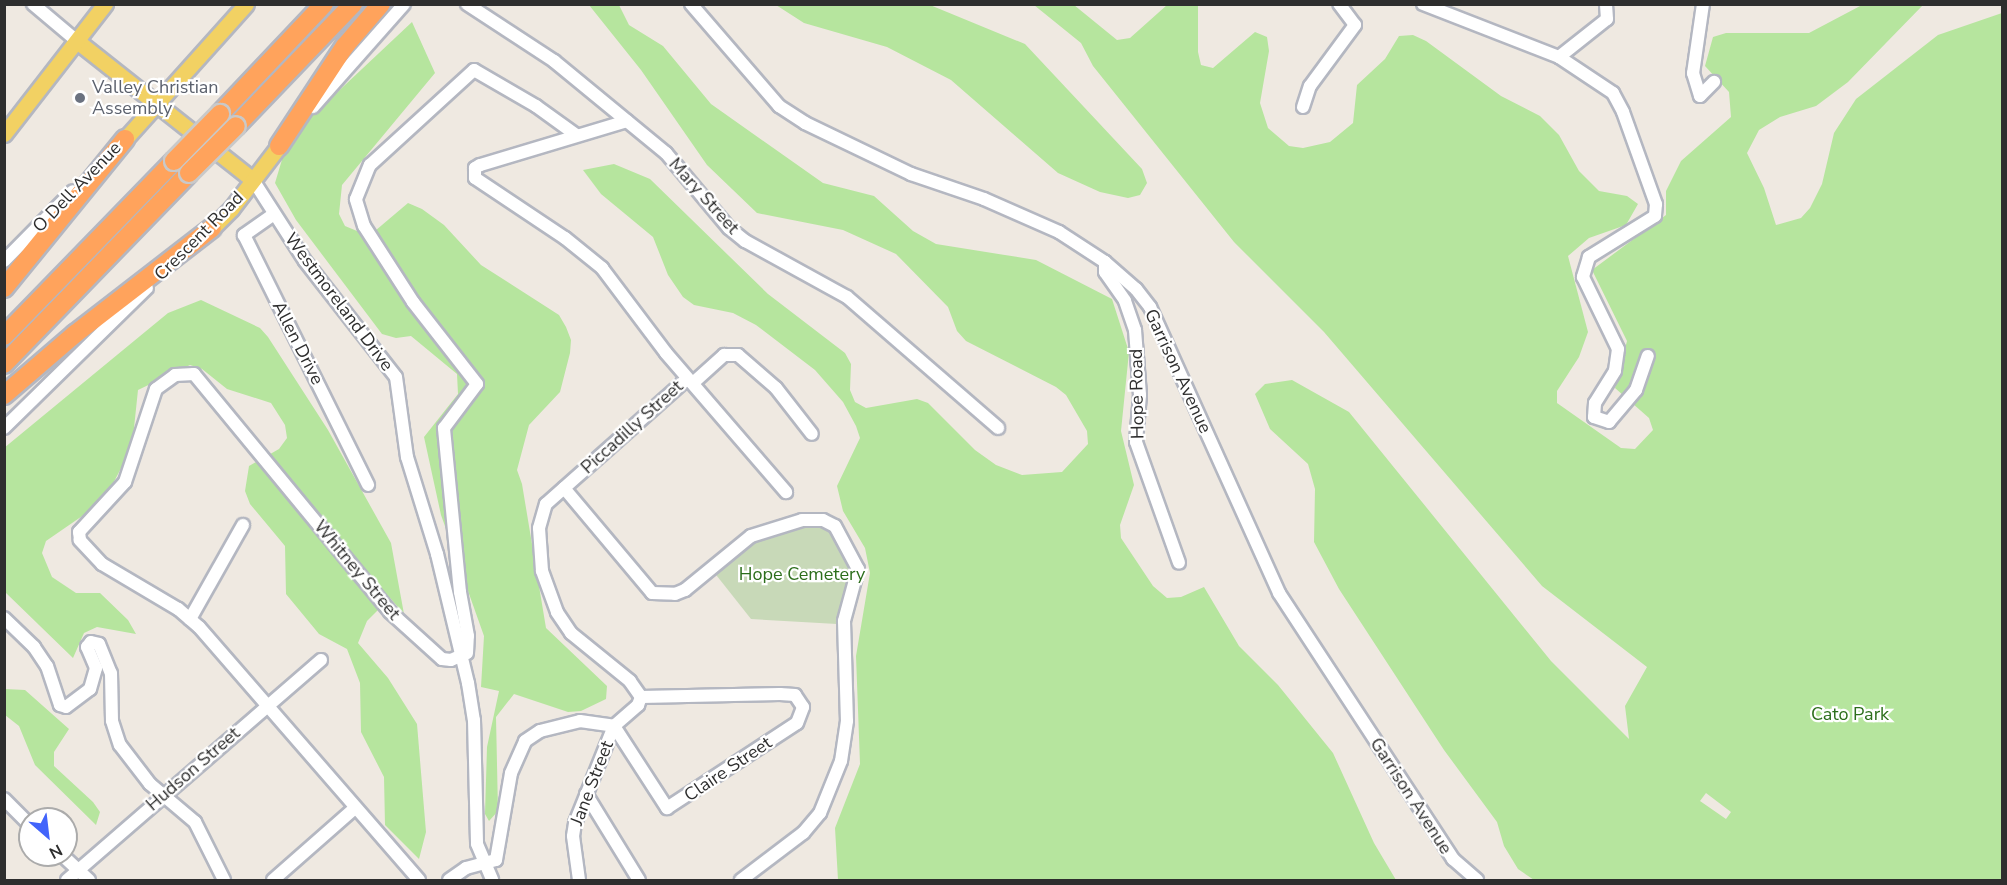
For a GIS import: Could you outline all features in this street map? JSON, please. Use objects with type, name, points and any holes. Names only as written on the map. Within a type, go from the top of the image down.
[{"type":"highway","points":[[4,336],[324,4]]},
{"type":"highway","points":[[4,364],[353,4]]},
{"type":"highway","points":[[279,146],[345,46],[381,4]]},
{"type":"highway","points":[[4,288],[125,138]]},
{"type":"highway","points":[[4,395],[75,334],[212,228]]},
{"type":"main road","points":[[4,134],[105,4]]},
{"type":"main road","name":"O Dell Avenue","points":[[125,138],[246,4]]},
{"type":"main road","name":"Westmoreland Drive","points":[[77,41],[253,180]]},
{"type":"main road","name":"Crescent Road","points":[[212,228],[279,146]]},
{"type":"street","name":"Westmoreland Drive","points":[[33,4],[77,41]]},
{"type":"street","name":"Crescent Road","points":[[279,146],[404,4]]},
{"type":"street","name":"Mary Street","points":[[467,4],[554,61],[666,153],[737,234],[847,297],[998,428]]},
{"type":"street","name":"Garrison Avenue","points":[[691,4],[771,98],[805,123],[911,174],[984,199],[1059,232],[1105,262],[1136,289],[1150,307],[1279,593],[1453,859],[1477,880]]},
{"type":"street","points":[[1303,106],[1310,86],[1355,25],[1340,4]]},
{"type":"street","points":[[1559,57],[1607,19],[1606,4]]},
{"type":"street","points":[[1703,4],[1693,73],[1700,96],[1714,82]]},
{"type":"street","points":[[1425,5],[1559,57],[1612,93],[1623,112],[1656,204],[1655,216],[1589,257],[1583,277],[1618,349],[1615,371],[1595,403],[1594,417],[1609,422],[1619,411],[1636,390],[1648,356]]},
{"type":"street","points":[[461,657],[467,652],[468,636],[460,592],[444,428],[477,384],[413,302],[364,226],[356,199],[375,159],[474,70],[536,106],[576,135]]},
{"type":"street","name":"Piccadilly Street","points":[[627,121],[480,165],[475,168],[475,178],[566,238],[602,268],[690,381],[546,504],[539,528],[542,571],[548,590],[571,633],[630,681],[641,697]]},
{"type":"street","name":"O Dell Avenue","points":[[4,261],[125,138]]},
{"type":"street","name":"Westmoreland Drive","points":[[253,180],[305,261],[396,377],[407,457],[437,554],[474,720],[473,814],[482,864],[492,880]]},
{"type":"street","name":"Allen Drive","points":[[274,214],[244,235],[368,485]]},
{"type":"street","name":"Crescent Road","points":[[4,428],[212,228]]},
{"type":"street","name":"Hope Road","points":[[1105,262],[1105,272],[1125,301],[1135,330],[1140,394],[1137,442],[1179,563]]},
{"type":"street","points":[[786,492],[690,381],[724,355],[738,355],[776,388],[812,434]]},
{"type":"street","name":"Whitney Street","points":[[419,880],[190,619],[102,564],[79,537],[125,482],[156,389],[186,372],[202,381],[390,612],[442,659],[461,657]]},
{"type":"street","points":[[564,488],[652,593],[675,594],[685,590],[751,536],[802,520],[823,520],[835,526],[858,569],[844,621],[847,721],[838,770],[820,813],[803,833],[741,880]]},
{"type":"street","points":[[190,619],[243,525]]},
{"type":"street","points":[[4,618],[34,647],[47,666],[60,705],[66,707],[90,689],[96,668],[87,647],[91,642],[99,644],[111,673],[112,721],[120,745],[150,784],[195,822],[224,880]]},
{"type":"street","name":"Hudson Street","points":[[67,880],[266,705],[321,660]]},
{"type":"street","name":"Claire Street","points":[[614,726],[667,808],[797,723],[803,707],[795,695],[641,697]]},
{"type":"street","name":"Jane Street","points":[[579,880],[573,836],[586,794],[614,726],[638,705],[641,697]]},
{"type":"street","points":[[449,880],[466,868],[496,860],[508,784],[525,741],[540,731],[561,724],[580,721],[614,726]]},
{"type":"street","points":[[586,794],[639,880]]},
{"type":"street","points":[[4,799],[18,813]]},
{"type":"street","points":[[273,880],[355,808]]},
{"type":"street","points":[[75,867],[89,880]]},
{"type":"green space","points":[[589,5],[619,5],[629,25],[663,46],[711,104],[823,183],[874,196],[913,231],[936,244],[1036,260],[1112,299],[1129,352],[1121,431],[1134,485],[1120,525],[1121,538],[1153,586],[1167,598],[1181,597],[1204,587],[1239,646],[1278,685],[1333,753],[1374,843],[1396,880],[838,880],[835,828],[860,764],[856,656],[870,573],[865,548],[843,511],[837,486],[860,438],[856,426],[843,402],[815,370],[756,325],[733,313],[694,305],[683,297],[668,275],[653,237],[601,194],[583,170],[614,164],[650,179],[768,294],[845,353],[851,364],[850,390],[855,402],[866,408],[917,399],[928,403],[975,450],[996,465],[1022,475],[1062,472],[1088,444],[1087,431],[1066,395],[1056,387],[966,341],[957,331],[948,307],[896,254],[843,230],[757,213],[707,165],[641,70]]},
{"type":"green space","points":[[776,5],[930,5],[1025,44],[1142,169],[1147,183],[1140,195],[1128,198],[1100,192],[1058,173],[951,80],[887,47],[804,23]]},
{"type":"green space","name":"Cato Park","points":[[1034,5],[1074,5],[1117,40],[1130,38],[1167,5],[1198,5],[1198,52],[1201,65],[1213,68],[1255,32],[1267,37],[1269,51],[1260,103],[1268,128],[1289,146],[1303,148],[1330,142],[1353,123],[1357,85],[1385,59],[1399,36],[1413,35],[1426,41],[1501,96],[1540,116],[1559,135],[1579,171],[1599,191],[1627,196],[1638,204],[1626,225],[1589,238],[1568,256],[1588,332],[1579,357],[1557,391],[1557,403],[1621,448],[1635,449],[1653,430],[1649,418],[1615,388],[1627,341],[1592,270],[1666,215],[1666,191],[1681,161],[1731,117],[1729,92],[1705,66],[1713,37],[1726,33],[1809,33],[1862,5],[1923,5],[1848,82],[1816,106],[1780,117],[1759,130],[1747,153],[1764,188],[1776,225],[1801,218],[1810,208],[1822,184],[1834,133],[1856,99],[1938,35],[2002,13],[2002,880],[1534,880],[1518,869],[1504,846],[1497,822],[1444,750],[1339,589],[1314,542],[1315,489],[1308,464],[1270,429],[1255,394],[1265,384],[1292,380],[1349,412],[1551,661],[1629,739],[1625,706],[1647,667],[1542,586],[1324,332],[1234,242],[1093,66],[1081,43]],"holes":[[[1706,793],[1731,812],[1726,819],[1700,801]]]},
{"type":"green space","points":[[412,22],[435,73],[342,185],[339,214],[345,226],[369,236],[408,203],[422,209],[444,225],[481,265],[559,315],[566,327],[571,340],[570,353],[560,392],[529,425],[517,470],[522,484],[546,628],[607,686],[606,699],[581,711],[568,712],[514,694],[496,717],[498,811],[489,821],[485,814],[487,747],[499,691],[481,687],[484,636],[441,515],[424,437],[458,394],[457,374],[411,336],[396,338],[382,334],[296,220],[275,183],[287,143],[296,131]]},
{"type":"green space","points":[[201,300],[260,328],[268,337],[328,430],[391,543],[404,614],[390,598],[367,621],[358,643],[388,678],[417,724],[426,832],[419,859],[385,825],[384,777],[361,732],[360,683],[347,649],[319,634],[286,594],[285,546],[250,504],[245,491],[249,466],[279,449],[287,438],[285,425],[271,403],[227,389],[202,369],[190,365],[138,390],[132,447],[104,501],[46,541],[42,553],[52,577],[76,593],[100,593],[128,620],[136,634],[97,627],[84,633],[73,658],[5,592],[4,448],[168,313]]},
{"type":"green space","name":"Hope Cemetery","points":[[811,523],[834,532],[854,570],[837,624],[751,619],[713,571],[771,529]]},
{"type":"green space","points":[[5,689],[25,690],[69,729],[54,752],[54,766],[93,802],[100,812],[96,825],[35,765],[19,726],[5,715]]},
{"type":"place","name":"Valley Christian Assembly","points":[[80,98]]}]
